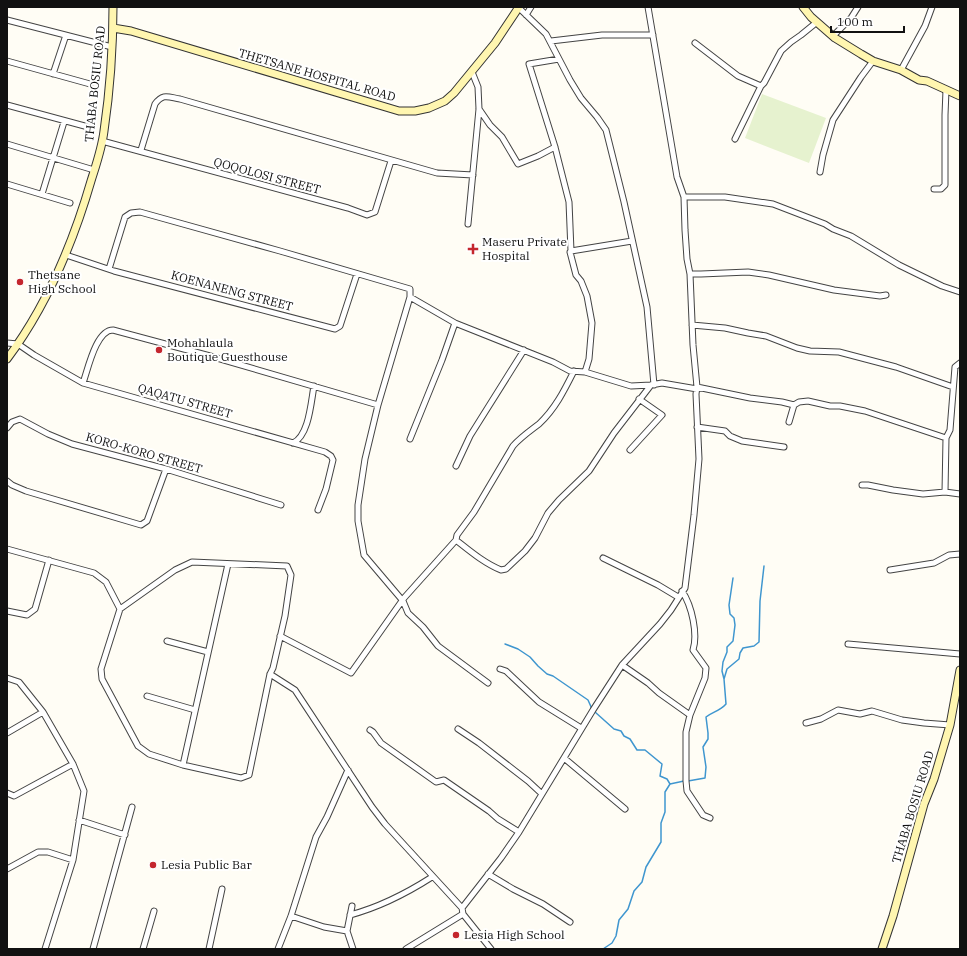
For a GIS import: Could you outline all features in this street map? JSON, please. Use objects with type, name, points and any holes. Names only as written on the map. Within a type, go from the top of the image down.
[{"type":"street","name":"THABA BOSIU ROAD","points":[[7,359],[18,344],[50,288],[66,255],[84,206],[102,141],[112,47],[113,7]]},
{"type":"street","points":[[526,15],[531,7]]},
{"type":"street","points":[[462,908],[519,832],[581,728],[622,665],[660,624],[685,588],[699,459],[697,388],[690,274],[687,259],[684,197],[677,177],[648,7]]},
{"type":"street","points":[[803,7],[833,36],[873,60],[901,70],[919,80],[960,96]]},
{"type":"street","points":[[833,36],[851,18],[858,7]]},
{"type":"street","points":[[901,70],[925,26],[932,7]]},
{"type":"street","name":"THETSANE HOSPITAL ROAD","points":[[113,28],[138,33],[399,111],[415,111],[429,108],[445,101],[454,93],[495,43],[519,8]]},
{"type":"street","points":[[456,540],[478,558],[495,568],[501,570],[506,569],[530,544],[548,513],[559,500],[589,471],[614,433],[639,399],[652,385],[647,307],[624,202],[606,130],[581,98],[570,80],[551,41],[546,34],[519,8]]},
{"type":"street","points":[[7,20],[112,47]]},
{"type":"street","points":[[735,139],[761,86],[781,51],[817,22]]},
{"type":"street","points":[[53,74],[66,35]]},
{"type":"street","points":[[551,41],[602,35],[653,35]]},
{"type":"street","points":[[695,44],[738,76],[761,86]]},
{"type":"street","points":[[560,59],[529,64],[555,147],[569,202],[570,252],[576,275],[581,281],[587,296],[592,323],[589,359],[585,372]]},
{"type":"street","points":[[820,172],[833,120],[873,60]]},
{"type":"street","points":[[7,61],[90,84]]},
{"type":"street","points":[[468,224],[479,108],[478,86],[472,72]]},
{"type":"street","points":[[934,189],[941,189],[945,185],[946,90]]},
{"type":"street","points":[[141,150],[155,104],[160,98],[165,96],[319,138],[391,161],[437,173],[473,175]]},
{"type":"street","points":[[7,105],[64,122],[92,128]]},
{"type":"street","points":[[479,108],[490,125],[502,136],[518,164],[555,147]]},
{"type":"street","points":[[42,194],[64,122]]},
{"type":"street","name":"QOQOLOSI STREET","points":[[102,141],[141,150],[348,208],[367,215],[375,212],[391,161]]},
{"type":"street","points":[[7,144],[94,170]]},
{"type":"street","points":[[7,184],[70,203]]},
{"type":"street","points":[[684,197],[725,197],[773,204],[825,224],[851,236],[899,266],[942,286],[960,292]]},
{"type":"street","points":[[109,270],[125,217],[131,213],[140,212],[410,289],[410,297],[378,405],[365,459],[358,504],[358,521],[364,555],[403,601],[408,613],[438,646],[488,684]]},
{"type":"street","points":[[571,251],[632,242]]},
{"type":"street","name":"KOENANENG STREET","points":[[66,255],[109,270],[335,329],[340,326],[357,274]]},
{"type":"street","points":[[690,274],[748,272],[769,275],[834,290],[880,296],[886,295]]},
{"type":"street","points":[[410,297],[455,323],[553,362],[566,369],[585,372],[631,386],[662,383],[794,405],[799,402],[808,401],[830,406],[840,406],[865,411],[946,438]]},
{"type":"street","points":[[410,439],[442,360],[455,323]]},
{"type":"street","points":[[692,325],[725,328],[766,336],[797,348],[810,351],[838,352],[896,367],[953,386]]},
{"type":"street","points":[[83,383],[99,340],[105,332],[108,330],[113,330],[378,405]]},
{"type":"street","points":[[7,343],[18,344]]},
{"type":"street","name":"QAQATU STREET","points":[[18,344],[34,355],[83,383],[325,452],[331,456],[333,460],[326,489],[318,510]]},
{"type":"street","points":[[456,466],[470,436],[524,350]]},
{"type":"street","points":[[945,492],[946,438],[950,430],[955,367],[960,363]]},
{"type":"street","points":[[280,636],[351,672],[404,598],[456,540],[457,536],[474,512],[513,446],[521,437],[539,424],[557,404],[574,371]]},
{"type":"street","points":[[293,443],[298,440],[304,430],[314,386]]},
{"type":"street","points":[[630,450],[662,415],[639,399]]},
{"type":"street","points":[[790,422],[794,405]]},
{"type":"street","name":"KORO-KORO STREET","points":[[7,428],[12,422],[20,419],[48,434],[72,444],[166,469],[281,505]]},
{"type":"street","points":[[697,427],[725,431],[730,436],[742,441],[784,447]]},
{"type":"street","points":[[7,481],[12,485],[26,491],[141,525],[147,521],[166,469]]},
{"type":"street","points":[[862,485],[923,494],[945,492],[960,494]]},
{"type":"street","points":[[7,549],[94,573],[106,582],[120,609]]},
{"type":"street","points":[[890,570],[934,563],[949,554],[960,554]]},
{"type":"street","points":[[603,558],[658,585],[678,597]]},
{"type":"street","points":[[7,611],[27,615],[35,609],[49,560]]},
{"type":"street","points":[[192,562],[287,566],[291,575],[280,636],[273,668],[270,674],[249,775],[241,778],[183,765],[149,754],[138,746],[102,679],[101,669],[120,609],[175,570],[192,562]]},
{"type":"street","points":[[183,765],[228,564]]},
{"type":"street","points":[[682,591],[690,608],[695,643],[692,650],[706,668],[705,678],[690,714],[686,732],[687,792],[704,815],[710,818]]},
{"type":"street","points":[[167,641],[208,652]]},
{"type":"street","points":[[848,644],[960,654]]},
{"type":"street","points":[[622,665],[690,714]]},
{"type":"street","points":[[500,669],[506,671],[539,702],[581,728]]},
{"type":"street","name":"THABA BOSIU ROAD","points":[[882,949],[893,916],[924,804],[934,779],[950,725],[960,670]]},
{"type":"street","points":[[270,674],[295,690],[385,824],[462,908],[463,914],[491,949]]},
{"type":"street","points":[[7,678],[19,682],[43,712],[73,764],[84,791],[73,860],[45,949]]},
{"type":"street","points":[[147,696],[195,710]]},
{"type":"street","points":[[806,723],[821,719],[838,710],[860,714],[872,711],[902,720],[950,725]]},
{"type":"street","points":[[7,733],[43,712]]},
{"type":"street","points":[[458,729],[484,746],[542,794]]},
{"type":"street","points":[[370,730],[381,743],[436,782],[444,780],[490,811],[498,819],[519,832]]},
{"type":"street","points":[[564,758],[626,809]]},
{"type":"street","points":[[7,793],[14,796],[73,764]]},
{"type":"street","points":[[278,949],[291,916],[316,837],[327,817],[348,770]]},
{"type":"street","points":[[93,949],[132,807]]},
{"type":"street","points":[[79,820],[125,835]]},
{"type":"street","points":[[7,869],[38,852],[48,852],[73,860]]},
{"type":"street","points":[[488,874],[543,904],[570,922]]},
{"type":"street","points":[[350,915],[367,910],[410,891],[432,877]]},
{"type":"street","points":[[209,949],[222,889]]},
{"type":"street","points":[[352,906],[348,931],[352,949]]},
{"type":"street","points":[[143,949],[154,911]]},
{"type":"street","points":[[406,949],[463,914]]},
{"type":"street","points":[[291,916],[324,927],[348,931]]},
{"type":"green space","points":[[762,94],[826,118],[809,163],[745,138]]},
{"type":"waterway","points":[[724,679],[727,669],[739,659],[743,648],[754,646],[759,642],[760,601],[764,566]]},
{"type":"waterway","points":[[688,781],[705,778],[706,767],[703,747],[708,739],[706,717],[726,704],[722,671],[727,647],[733,641],[735,625],[734,618],[730,614],[729,605],[733,578]]},
{"type":"waterway","points":[[505,644],[518,649],[530,657],[547,674],[553,676],[588,700],[592,709]]},
{"type":"waterway","points":[[595,712],[614,729],[621,731],[624,736],[630,739],[637,750],[645,750],[662,764],[660,776],[667,779],[670,784],[665,792],[665,812],[661,823],[661,842],[646,867],[642,882],[634,891],[628,909],[619,920],[616,936],[612,943],[603,949]]},
{"type":"waterway","points":[[670,784],[684,781]]},
{"type":"place","name":"Maseru Private Hospital","points":[[473,249]]},
{"type":"place","name":"Thetsane High School","points":[[20,282]]},
{"type":"place","name":"Mohahlaula Boutique Guesthouse","points":[[159,350]]},
{"type":"place","name":"Lesia Public Bar","points":[[153,865]]},
{"type":"place","name":"Lesia High School","points":[[456,935]]}]
